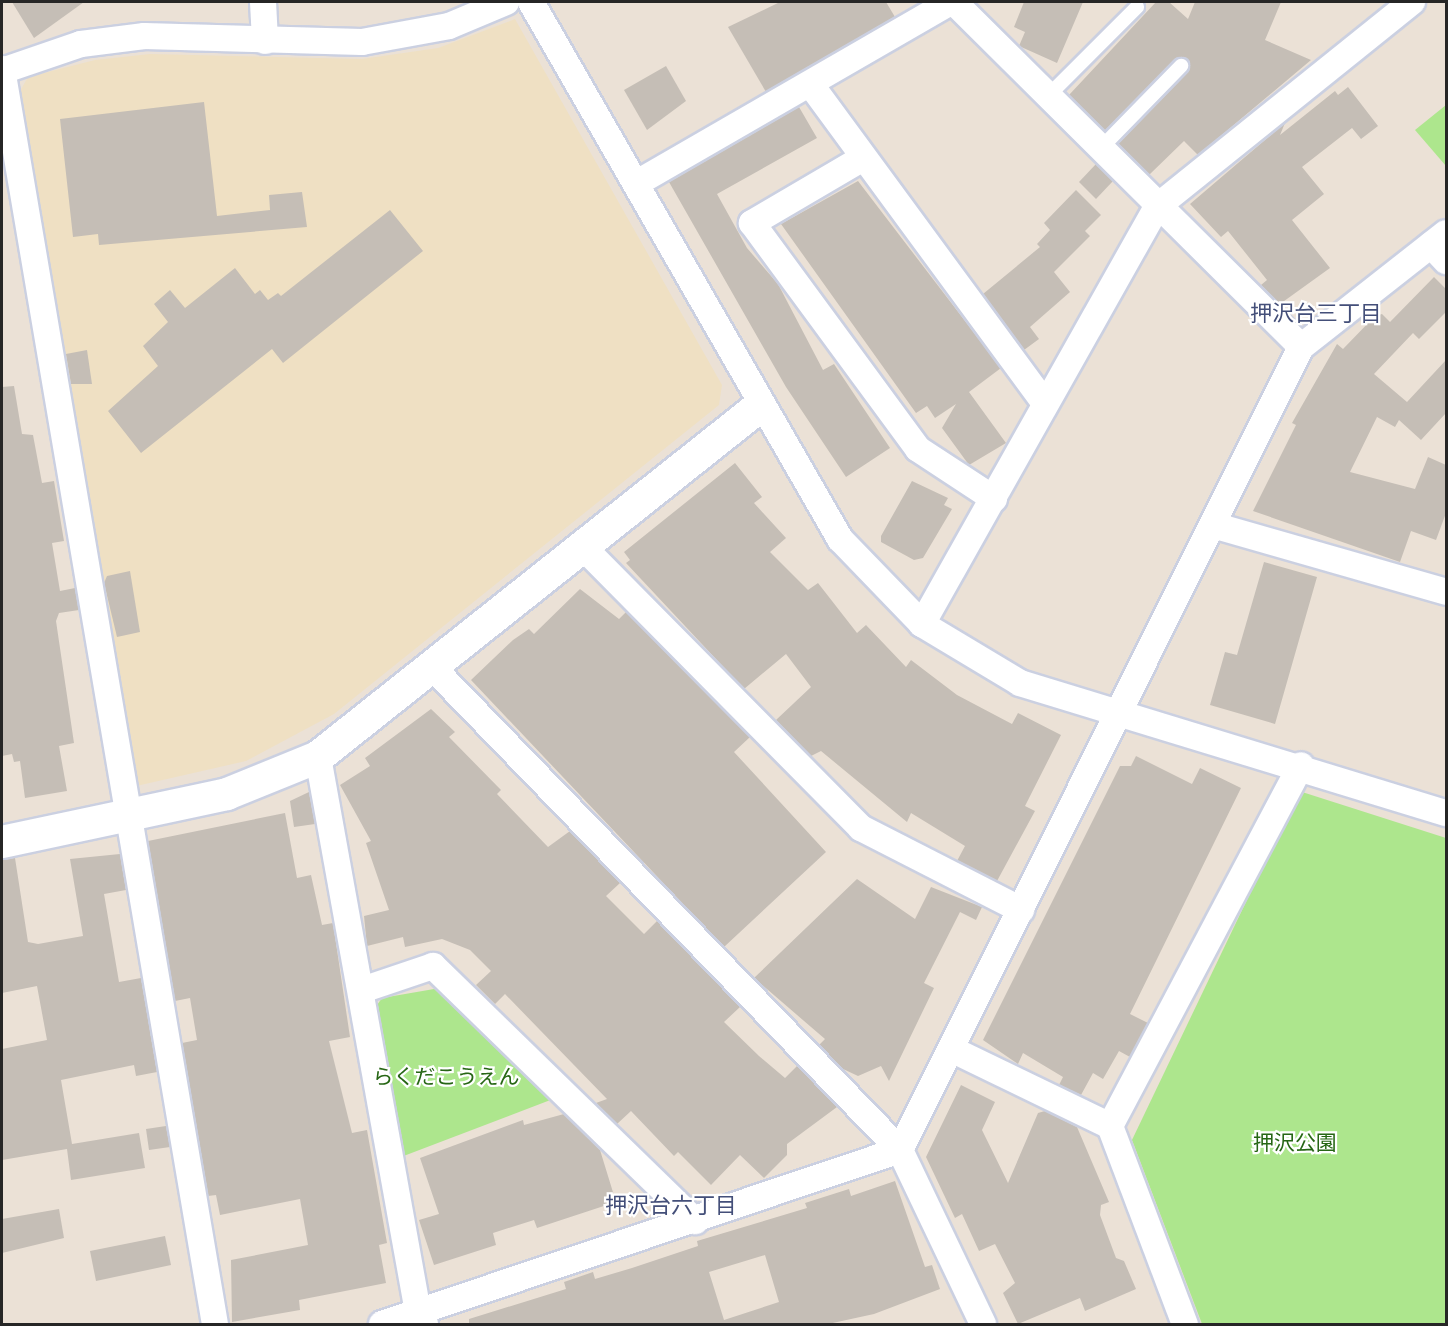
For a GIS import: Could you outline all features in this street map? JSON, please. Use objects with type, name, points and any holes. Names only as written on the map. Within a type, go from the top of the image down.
[{"type":"street","points":[[263,2],[265,41]]},
{"type":"street","points":[[215,1324],[2,70],[81,44],[144,36],[362,42],[449,26],[506,2]]},
{"type":"street","points":[[531,2],[637,183],[760,406],[840,539],[922,624],[1020,683],[1300,765],[1446,813]]},
{"type":"street","points":[[637,183],[812,85],[952,2],[1301,347]]},
{"type":"street","points":[[922,624],[1158,206],[1412,2]]},
{"type":"street","points":[[812,85],[863,158],[1045,403]]},
{"type":"street","points":[[863,158],[752,223],[918,450],[994,499]]},
{"type":"street","points":[[382,1324],[422,1318],[900,1150],[1301,347],[1441,247]]},
{"type":"street","points":[[2,842],[237,791],[318,758],[435,670],[760,406]]},
{"type":"street","points":[[1213,525],[1446,592]]},
{"type":"street","points":[[584,548],[861,828],[1021,910]]},
{"type":"street","points":[[435,670],[900,1150],[976,1322]]},
{"type":"street","points":[[318,758],[422,1318]]},
{"type":"street","points":[[1110,1126],[1300,765]]},
{"type":"street","points":[[362,990],[433,966],[695,1221]]},
{"type":"street","points":[[951,1049],[1110,1126],[1185,1324]]},
{"type":"lane","points":[[1048,96],[1137,7]]},
{"type":"lane","points":[[1101,148],[1181,66]]},
{"type":"shaded area","points":[[515,19],[722,385],[719,405],[334,714],[246,761],[132,787],[20,91],[28,77],[95,60],[150,54],[362,59],[438,48]]},
{"type":"green space","points":[[1446,105],[1446,166],[1415,130]]},
{"type":"green space","name":"押沢公園","points":[[1299,791],[1446,838],[1446,1324],[1202,1324],[1132,1140]]},
{"type":"green space","name":"らくだこうえん","points":[[434,989],[445,993],[553,1099],[401,1157],[375,1008],[382,998]]},
{"type":"building","points":[[12,2],[84,2],[34,38]]},
{"type":"building","points":[[780,2],[886,2],[895,17],[766,92],[728,27]]},
{"type":"building","points":[[1024,2],[1083,2],[1057,63],[1019,46],[1025,32],[1014,27]]},
{"type":"building","points":[[1156,2],[1169,2],[1188,19],[1195,2],[1281,2],[1265,40],[1311,60],[1198,155],[1184,141],[1149,175],[1118,144],[1187,72],[1188,60],[1175,60],[1105,131],[1069,95]]},
{"type":"building","points":[[666,66],[686,101],[647,130],[624,90]]},
{"type":"building","points":[[1348,87],[1378,126],[1361,139],[1352,128],[1302,167],[1324,194],[1292,220],[1330,268],[1280,304],[1261,285],[1267,280],[1228,231],[1221,237],[1190,204],[1285,123],[1280,135],[1335,91],[1338,95]]},
{"type":"building","points":[[204,102],[217,216],[270,210],[269,195],[302,192],[307,227],[99,245],[98,234],[73,237],[60,119]]},
{"type":"building","points":[[799,107],[817,138],[717,194],[747,248],[778,284],[823,370],[834,364],[890,448],[846,477],[786,387],[669,182]]},
{"type":"building","points":[[1096,164],[1113,181],[1096,199],[1079,182]]},
{"type":"building","points":[[858,181],[1001,368],[969,392],[1006,443],[969,465],[942,428],[956,404],[935,418],[927,406],[916,413],[781,224]]},
{"type":"building","points":[[1076,190],[1101,215],[1085,231],[1090,236],[1054,272],[1070,292],[1030,327],[1039,339],[1024,350],[983,294],[1040,247],[1037,244],[1050,230],[1044,223]]},
{"type":"building","points":[[390,210],[423,251],[283,363],[272,349],[141,453],[108,411],[158,366],[143,346],[168,322],[154,304],[170,290],[185,308],[235,268],[255,294],[260,290],[268,300],[278,293],[281,296]]},
{"type":"building","points":[[1434,277],[1446,289],[1446,312],[1419,339],[1413,333],[1374,374],[1407,402],[1446,360],[1446,413],[1421,440],[1399,420],[1395,427],[1377,417],[1350,472],[1415,489],[1428,457],[1446,465],[1446,513],[1436,540],[1411,531],[1400,562],[1253,511],[1296,425],[1292,423],[1337,344],[1343,349],[1375,316],[1382,314],[1390,322]]},
{"type":"building","points":[[87,350],[92,384],[71,384],[66,354]]},
{"type":"building","points":[[14,386],[22,434],[33,435],[42,483],[54,481],[64,541],[52,543],[60,591],[75,588],[79,610],[59,613],[56,621],[74,743],[59,746],[67,791],[25,798],[20,761],[14,762],[12,754],[2,756],[2,387]]},
{"type":"building","points":[[735,463],[762,497],[754,503],[786,538],[770,552],[808,590],[818,583],[857,633],[866,625],[906,667],[911,660],[957,695],[1012,724],[1018,713],[1061,735],[1025,806],[1035,811],[997,881],[957,861],[965,846],[911,813],[907,822],[821,751],[811,756],[776,720],[811,687],[786,654],[744,689],[626,563],[630,560],[624,552]]},
{"type":"building","points":[[912,481],[948,498],[944,505],[952,509],[923,558],[914,560],[881,542],[881,536]]},
{"type":"building","points":[[1264,562],[1317,577],[1275,724],[1210,705],[1225,652],[1237,655]]},
{"type":"building","points":[[130,571],[140,632],[117,637],[104,583],[107,576]]},
{"type":"building","points":[[580,589],[619,619],[626,612],[750,737],[734,752],[826,852],[724,947],[471,680],[513,640],[529,629],[534,634]]},
{"type":"building","points":[[431,709],[455,732],[449,737],[501,790],[497,794],[548,847],[570,831],[620,883],[606,896],[644,934],[657,921],[729,995],[740,1007],[724,1022],[785,1078],[797,1066],[837,1107],[787,1144],[787,1155],[764,1178],[740,1155],[711,1185],[678,1152],[674,1156],[631,1111],[617,1124],[596,1103],[607,1099],[505,994],[495,1004],[476,985],[491,971],[470,950],[442,939],[405,947],[403,937],[367,946],[364,916],[389,910],[366,843],[371,841],[340,785],[370,766],[365,758]]},
{"type":"building","points":[[1136,756],[1192,784],[1200,768],[1241,788],[1130,1014],[1148,1023],[1130,1057],[1119,1051],[1103,1079],[1093,1073],[1081,1095],[1059,1085],[1063,1077],[1023,1053],[1018,1064],[983,1040],[1120,766],[1131,766]]},
{"type":"building","points":[[309,792],[315,824],[294,827],[290,801]]},
{"type":"building","points":[[285,813],[297,878],[311,875],[322,925],[333,923],[350,1037],[329,1041],[352,1133],[367,1130],[387,1243],[379,1245],[386,1283],[299,1300],[300,1310],[232,1322],[231,1260],[308,1245],[300,1199],[220,1215],[216,1195],[208,1196],[182,1043],[197,1040],[190,998],[175,1001],[148,841]]},
{"type":"building","points":[[120,854],[126,890],[104,894],[119,982],[141,978],[157,1072],[136,1076],[134,1065],[61,1080],[72,1144],[139,1133],[145,1168],[71,1180],[67,1149],[2,1160],[2,1049],[47,1040],[37,986],[2,993],[2,859],[15,858],[28,942],[38,944],[83,936],[70,859]]},
{"type":"building","points":[[857,879],[915,919],[931,887],[982,907],[976,920],[960,912],[924,983],[934,988],[889,1081],[881,1066],[858,1076],[841,1068],[819,1045],[825,1039],[754,978]]},
{"type":"building","points":[[961,1085],[995,1102],[982,1130],[1008,1183],[1038,1113],[1045,1111],[1077,1127],[1109,1202],[1101,1205],[1100,1215],[1116,1258],[1124,1261],[1136,1289],[1085,1311],[1080,1298],[1018,1324],[1003,1293],[1015,1283],[995,1244],[979,1251],[962,1214],[955,1218],[926,1157]]},
{"type":"building","points":[[564,1114],[600,1150],[616,1202],[537,1228],[534,1220],[493,1233],[496,1245],[434,1265],[419,1220],[439,1214],[420,1158],[523,1120],[524,1125]]},
{"type":"building","points":[[166,1126],[170,1147],[149,1150],[146,1129]]},
{"type":"building","points":[[895,1181],[925,1267],[932,1265],[940,1289],[874,1314],[828,1324],[469,1324],[469,1319],[566,1289],[564,1282],[593,1272],[595,1279],[632,1268],[698,1246],[697,1241],[807,1208],[805,1203],[849,1189],[851,1196]],"holes":[[[765,1255],[779,1302],[724,1320],[709,1272]]]},
{"type":"building","points":[[59,1209],[64,1238],[2,1253],[2,1219]]},
{"type":"building","points":[[165,1236],[171,1265],[96,1281],[90,1251]]},
{"type":"district","name":"押沢台三丁目","points":[[1316,314]]},
{"type":"district","name":"押沢台六丁目","points":[[671,1206]]}]
